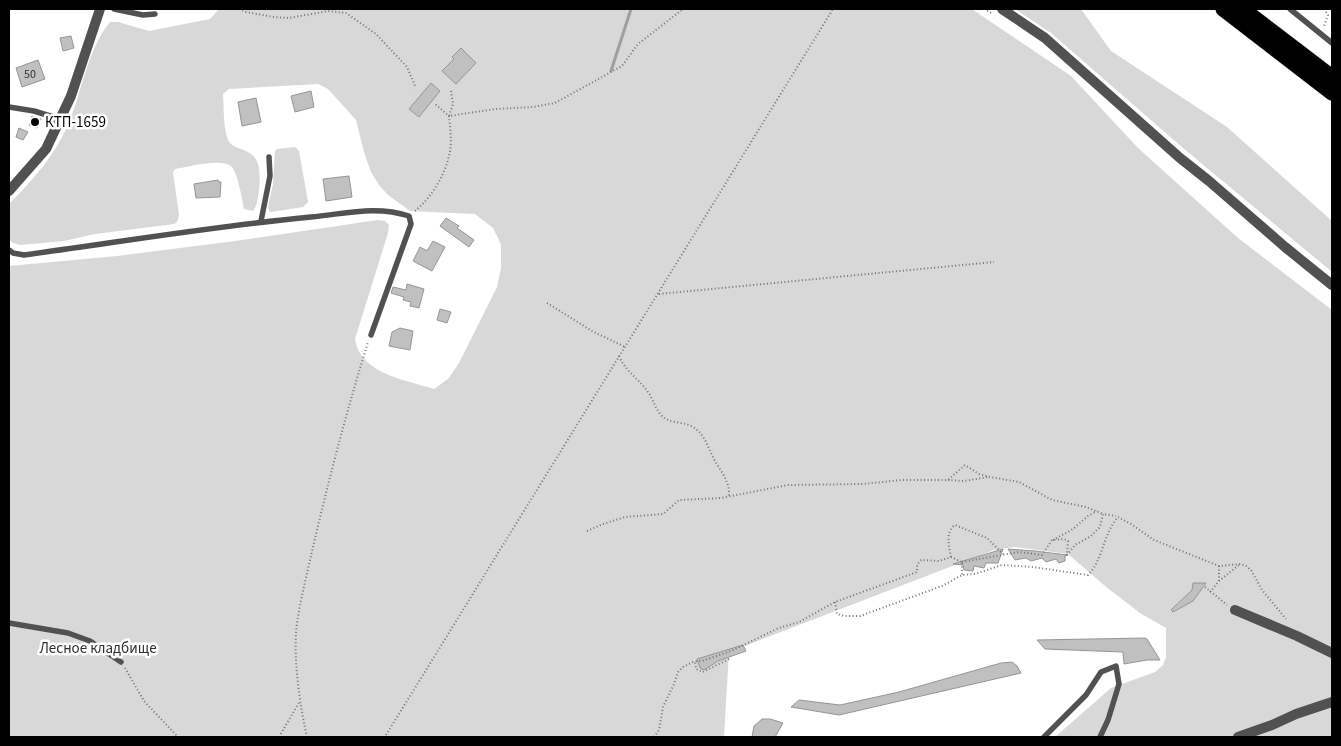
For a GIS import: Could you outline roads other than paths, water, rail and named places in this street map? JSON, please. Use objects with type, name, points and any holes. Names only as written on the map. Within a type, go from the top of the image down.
[{"type":"highway","points":[[1223,9],[1332,93]]},
{"type":"highway","points":[[1243,9],[1332,77]]},
{"type":"street","points":[[9,191],[46,149],[71,96],[100,9]]},
{"type":"street","points":[[1002,9],[1045,38],[1180,158],[1332,285]]},
{"type":"street","points":[[1235,610],[1332,653]]},
{"type":"street","points":[[1238,737],[1332,702]]},
{"type":"lane","points":[[114,9],[155,14]]},
{"type":"lane","points":[[1290,9],[1332,43]]},
{"type":"lane","points":[[9,106],[60,119]]},
{"type":"lane","points":[[261,222],[270,176],[269,157]]},
{"type":"lane","points":[[9,250],[13,254],[24,255],[261,222],[371,210],[384,210],[409,216],[411,224],[371,335]]},
{"type":"lane","points":[[9,623],[68,633],[90,641],[121,662]]},
{"type":"lane","points":[[1044,737],[1086,695],[1101,672],[1116,666],[1119,684],[1100,737]]},
{"type":"waterway","points":[[611,71],[631,9]]},
{"type":"place","name":"КТП-1659","points":[[35,122]]},
{"type":"park label","name":"Лесное кладбище","points":[[98,648]]}]
